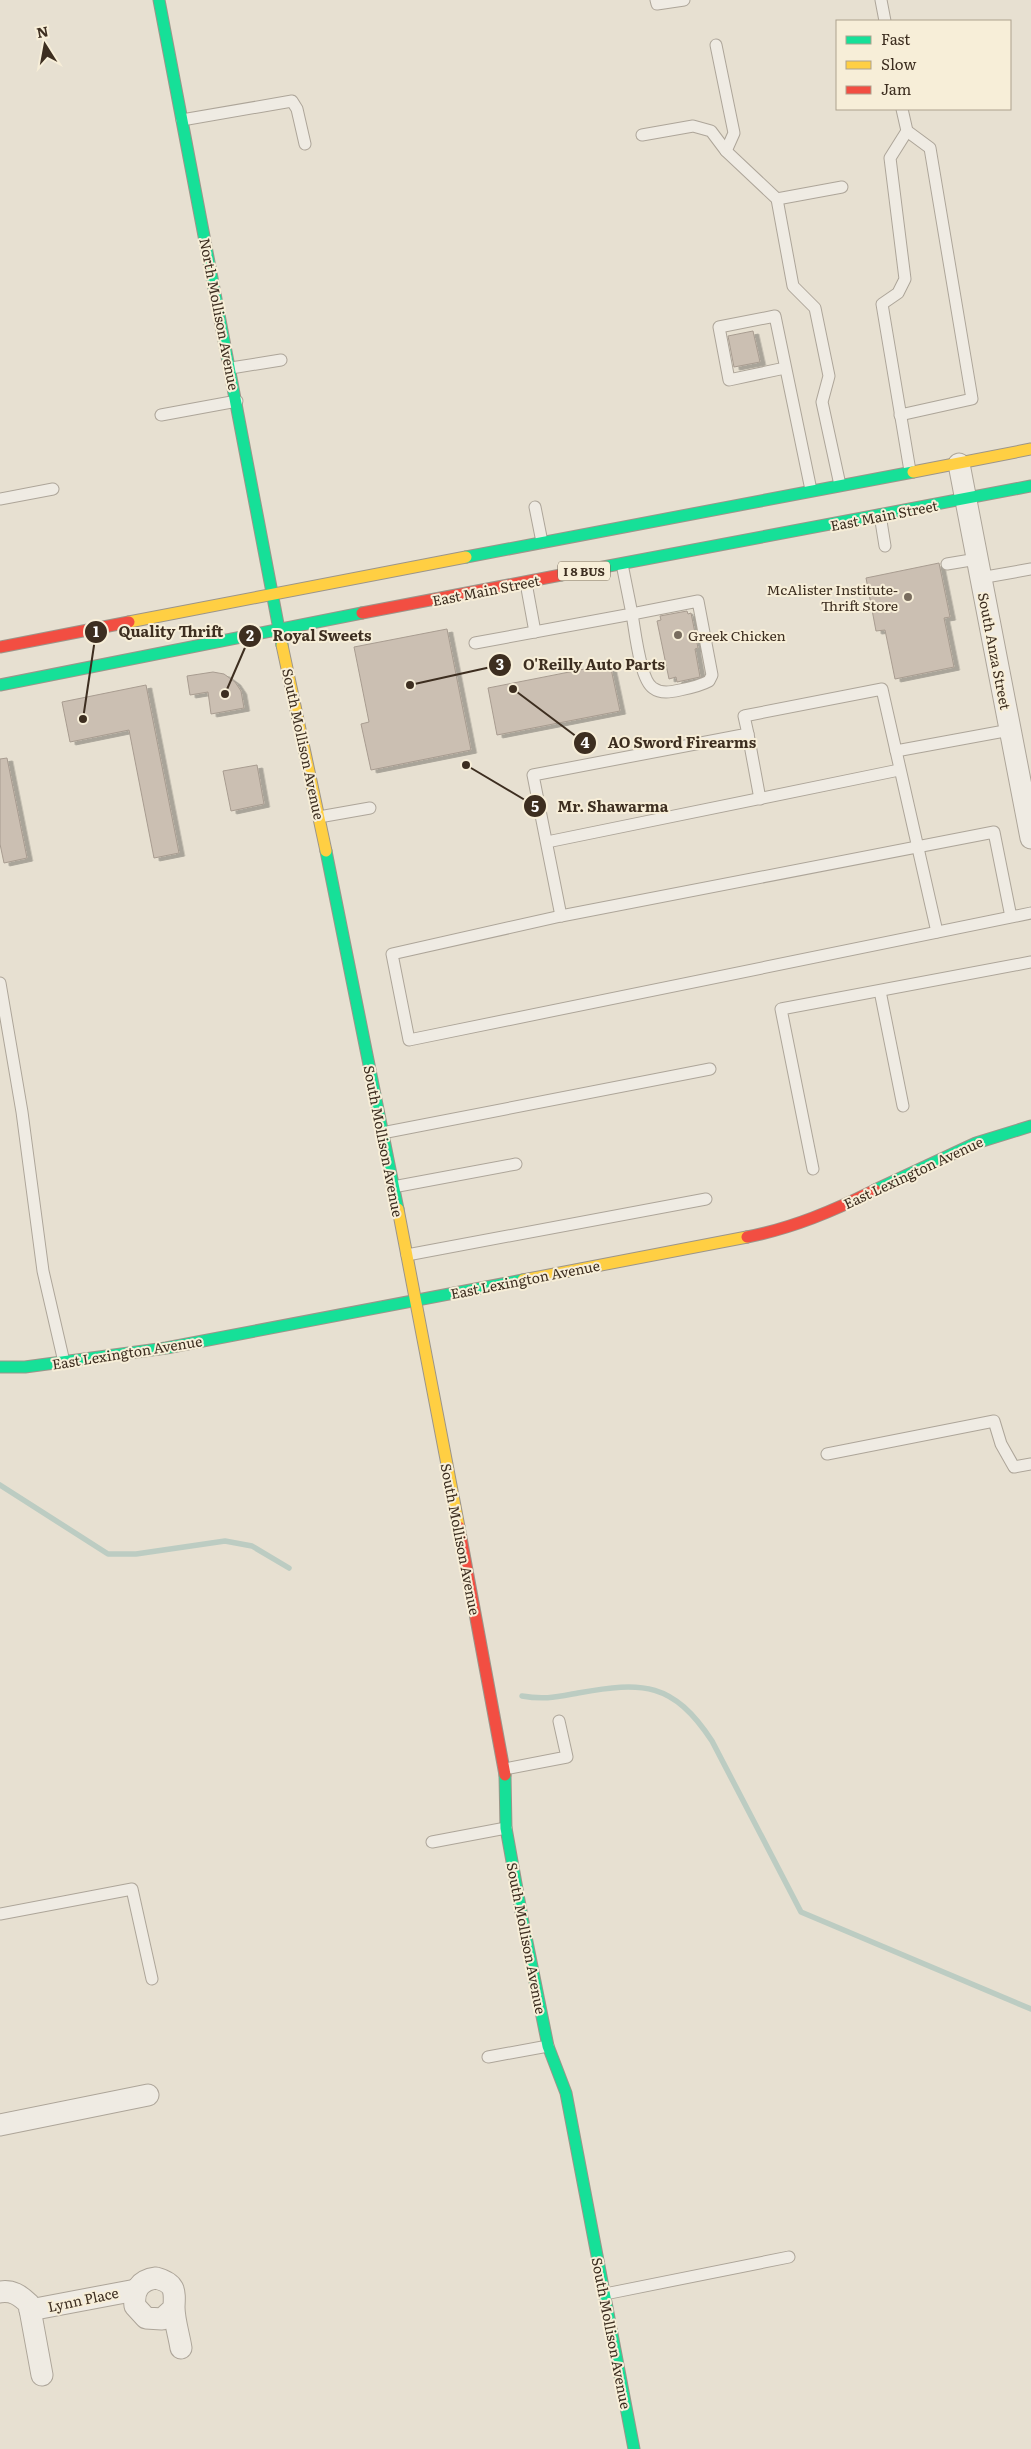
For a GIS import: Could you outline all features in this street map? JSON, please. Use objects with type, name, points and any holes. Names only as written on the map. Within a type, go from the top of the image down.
[{"type":"main road","name":"North Mollison Avenue","points":[[160,0],[238,401],[279,629]]},
{"type":"main road","points":[[0,646],[811,490],[1031,450]]},
{"type":"main road","name":"East Main Street","points":[[0,685],[279,629],[1031,486]]},
{"type":"main road","name":"South Mollison Avenue","points":[[279,629],[319,817],[407,1256],[505,1769],[506,1828],[548,2046],[566,2093],[634,2449]]},
{"type":"main road","name":"East Lexington Avenue","points":[[0,1367],[25,1367],[166,1348],[778,1231],[821,1216],[953,1150],[998,1133],[1031,1126]]},
{"type":"street","name":"South Anza Street","points":[[959,464],[1031,838]]},
{"type":"street","points":[[0,2125],[148,2095]]},
{"type":"street","name":"Lynn Place","points":[[30,2310],[136,2290],[148,2279],[164,2280],[175,2292],[174,2308],[181,2348]]},
{"type":"street","name":"Lynn Place","points":[[136,2290],[135,2306],[139,2313],[146,2318],[162,2319],[174,2308]]},
{"type":"street","name":"Lynn Place","points":[[0,2292],[9,2291],[21,2296],[29,2304],[42,2375]]},
{"type":"lane","points":[[656,0],[657,4],[684,0]]},
{"type":"lane","points":[[881,0],[885,20]]},
{"type":"lane","points":[[716,45],[734,133],[726,151]]},
{"type":"lane","points":[[182,120],[292,101],[296,104],[305,144]]},
{"type":"lane","points":[[902,110],[906,131],[890,158],[905,279],[898,293],[882,304],[910,472]]},
{"type":"lane","points":[[642,135],[693,126],[711,131],[726,151],[777,199],[793,286],[815,308],[829,376],[822,402],[840,485]]},
{"type":"lane","points":[[900,415],[972,399],[930,148],[906,131]]},
{"type":"lane","points":[[777,199],[842,187]]},
{"type":"lane","points":[[786,368],[729,380],[719,328],[775,316],[786,368],[811,490]]},
{"type":"lane","points":[[231,368],[281,360]]},
{"type":"lane","points":[[161,416],[238,401]]},
{"type":"lane","points":[[0,499],[53,489]]},
{"type":"lane","points":[[535,507],[542,542]]},
{"type":"lane","points":[[880,515],[885,546]]},
{"type":"lane","points":[[475,643],[632,614],[698,601],[712,675],[709,681],[701,686],[672,692],[659,692],[652,688],[643,671],[632,614],[622,564]]},
{"type":"lane","points":[[947,564],[979,568],[1031,569]]},
{"type":"lane","points":[[526,583],[535,632]]},
{"type":"lane","points":[[760,799],[744,716],[882,689],[937,932]]},
{"type":"lane","points":[[896,752],[1010,730]]},
{"type":"lane","points":[[561,916],[533,775],[748,734]]},
{"type":"lane","points":[[547,842],[899,770]]},
{"type":"lane","points":[[319,817],[370,808]]},
{"type":"lane","points":[[1011,917],[994,832],[916,846],[777,876],[561,916],[392,954],[409,1040],[1031,914]]},
{"type":"lane","points":[[813,1169],[781,1009],[1031,962]]},
{"type":"lane","points":[[0,983],[22,1112],[43,1271],[64,1362]]},
{"type":"lane","points":[[880,991],[903,1106]]},
{"type":"lane","points":[[382,1133],[710,1069]]},
{"type":"lane","points":[[393,1187],[516,1164]]},
{"type":"lane","points":[[407,1256],[706,1199]]},
{"type":"lane","points":[[827,1454],[994,1421],[1001,1444],[1014,1467],[1031,1464]]},
{"type":"lane","points":[[505,1769],[566,1757],[559,1721]]},
{"type":"lane","points":[[432,1842],[506,1828]]},
{"type":"lane","points":[[0,1914],[132,1888],[152,1979]]},
{"type":"lane","points":[[488,2057],[548,2046]]},
{"type":"lane","points":[[605,2294],[789,2258]]},
{"type":"building","points":[[753,331],[760,362],[734,367],[728,336]]},
{"type":"building","points":[[939,563],[950,617],[944,618],[954,667],[895,679],[885,630],[876,631],[866,578]]},
{"type":"building","name":"Greek Chicken","points":[[687,611],[688,614],[691,613],[698,648],[695,649],[700,677],[677,682],[676,677],[669,679],[657,621],[661,620],[660,616]]},
{"type":"building","points":[[447,629],[471,750],[371,770],[361,724],[369,722],[354,647]]},
{"type":"building","points":[[610,664],[620,711],[497,735],[488,688]]},
{"type":"building","points":[[213,672],[224,674],[235,682],[241,691],[244,708],[211,714],[208,692],[190,695],[187,676]]},
{"type":"building","points":[[146,685],[179,853],[154,858],[129,730],[70,742],[62,702]]},
{"type":"building","points":[[7,758],[27,858],[4,863],[0,844],[0,759]]},
{"type":"building","points":[[257,765],[264,804],[231,811],[223,771]]},
{"type":"waterway","points":[[0,1485],[108,1554],[136,1554],[225,1541],[252,1546],[289,1568]]},
{"type":"waterway","points":[[522,1696],[550,1698],[601,1689],[639,1687],[655,1690],[670,1697],[684,1707],[712,1741],[801,1912],[1031,2009]]},
{"type":"traffic: fast","points":[[159,0],[282,645]]},
{"type":"traffic: fast","points":[[466,557],[913,472]]},
{"type":"traffic: fast","points":[[561,575],[1031,486]]},
{"type":"traffic: fast","points":[[0,685],[362,613]]},
{"type":"traffic: fast","points":[[326,851],[398,1209]]},
{"type":"traffic: fast","points":[[875,1190],[976,1143],[1031,1126]]},
{"type":"traffic: fast","points":[[0,1367],[25,1367],[166,1348],[523,1280]]},
{"type":"traffic: fast","points":[[505,1775],[506,1828],[522,1917],[548,2046],[566,2093],[634,2449]]},
{"type":"traffic: slow","points":[[913,472],[1031,449]]},
{"type":"traffic: slow","points":[[129,622],[466,557]]},
{"type":"traffic: slow","points":[[282,645],[326,851]]},
{"type":"traffic: slow","points":[[398,1209],[459,1527]]},
{"type":"traffic: slow","points":[[523,1280],[747,1237]]},
{"type":"traffic: jam","points":[[362,613],[561,575]]},
{"type":"traffic: jam","points":[[0,647],[129,622]]},
{"type":"traffic: jam","points":[[747,1237],[780,1229],[812,1218],[875,1190]]},
{"type":"traffic: jam","points":[[459,1527],[505,1775]]},
{"type":"place","name":"McAlister Institute- Thrift Store","points":[[908,597]]},
{"type":"place","name":"Greek Chicken","points":[[678,635]]},
{"type":"place","name":"O'Reilly Auto Parts","points":[[410,685]]},
{"type":"place","name":"AO Sword Firearms","points":[[513,689]]},
{"type":"place","name":"Royal Sweets","points":[[225,694]]},
{"type":"place","name":"Quality Thrift","points":[[83,719]]},
{"type":"place","name":"Mr. Shawarma","points":[[466,765]]}]
